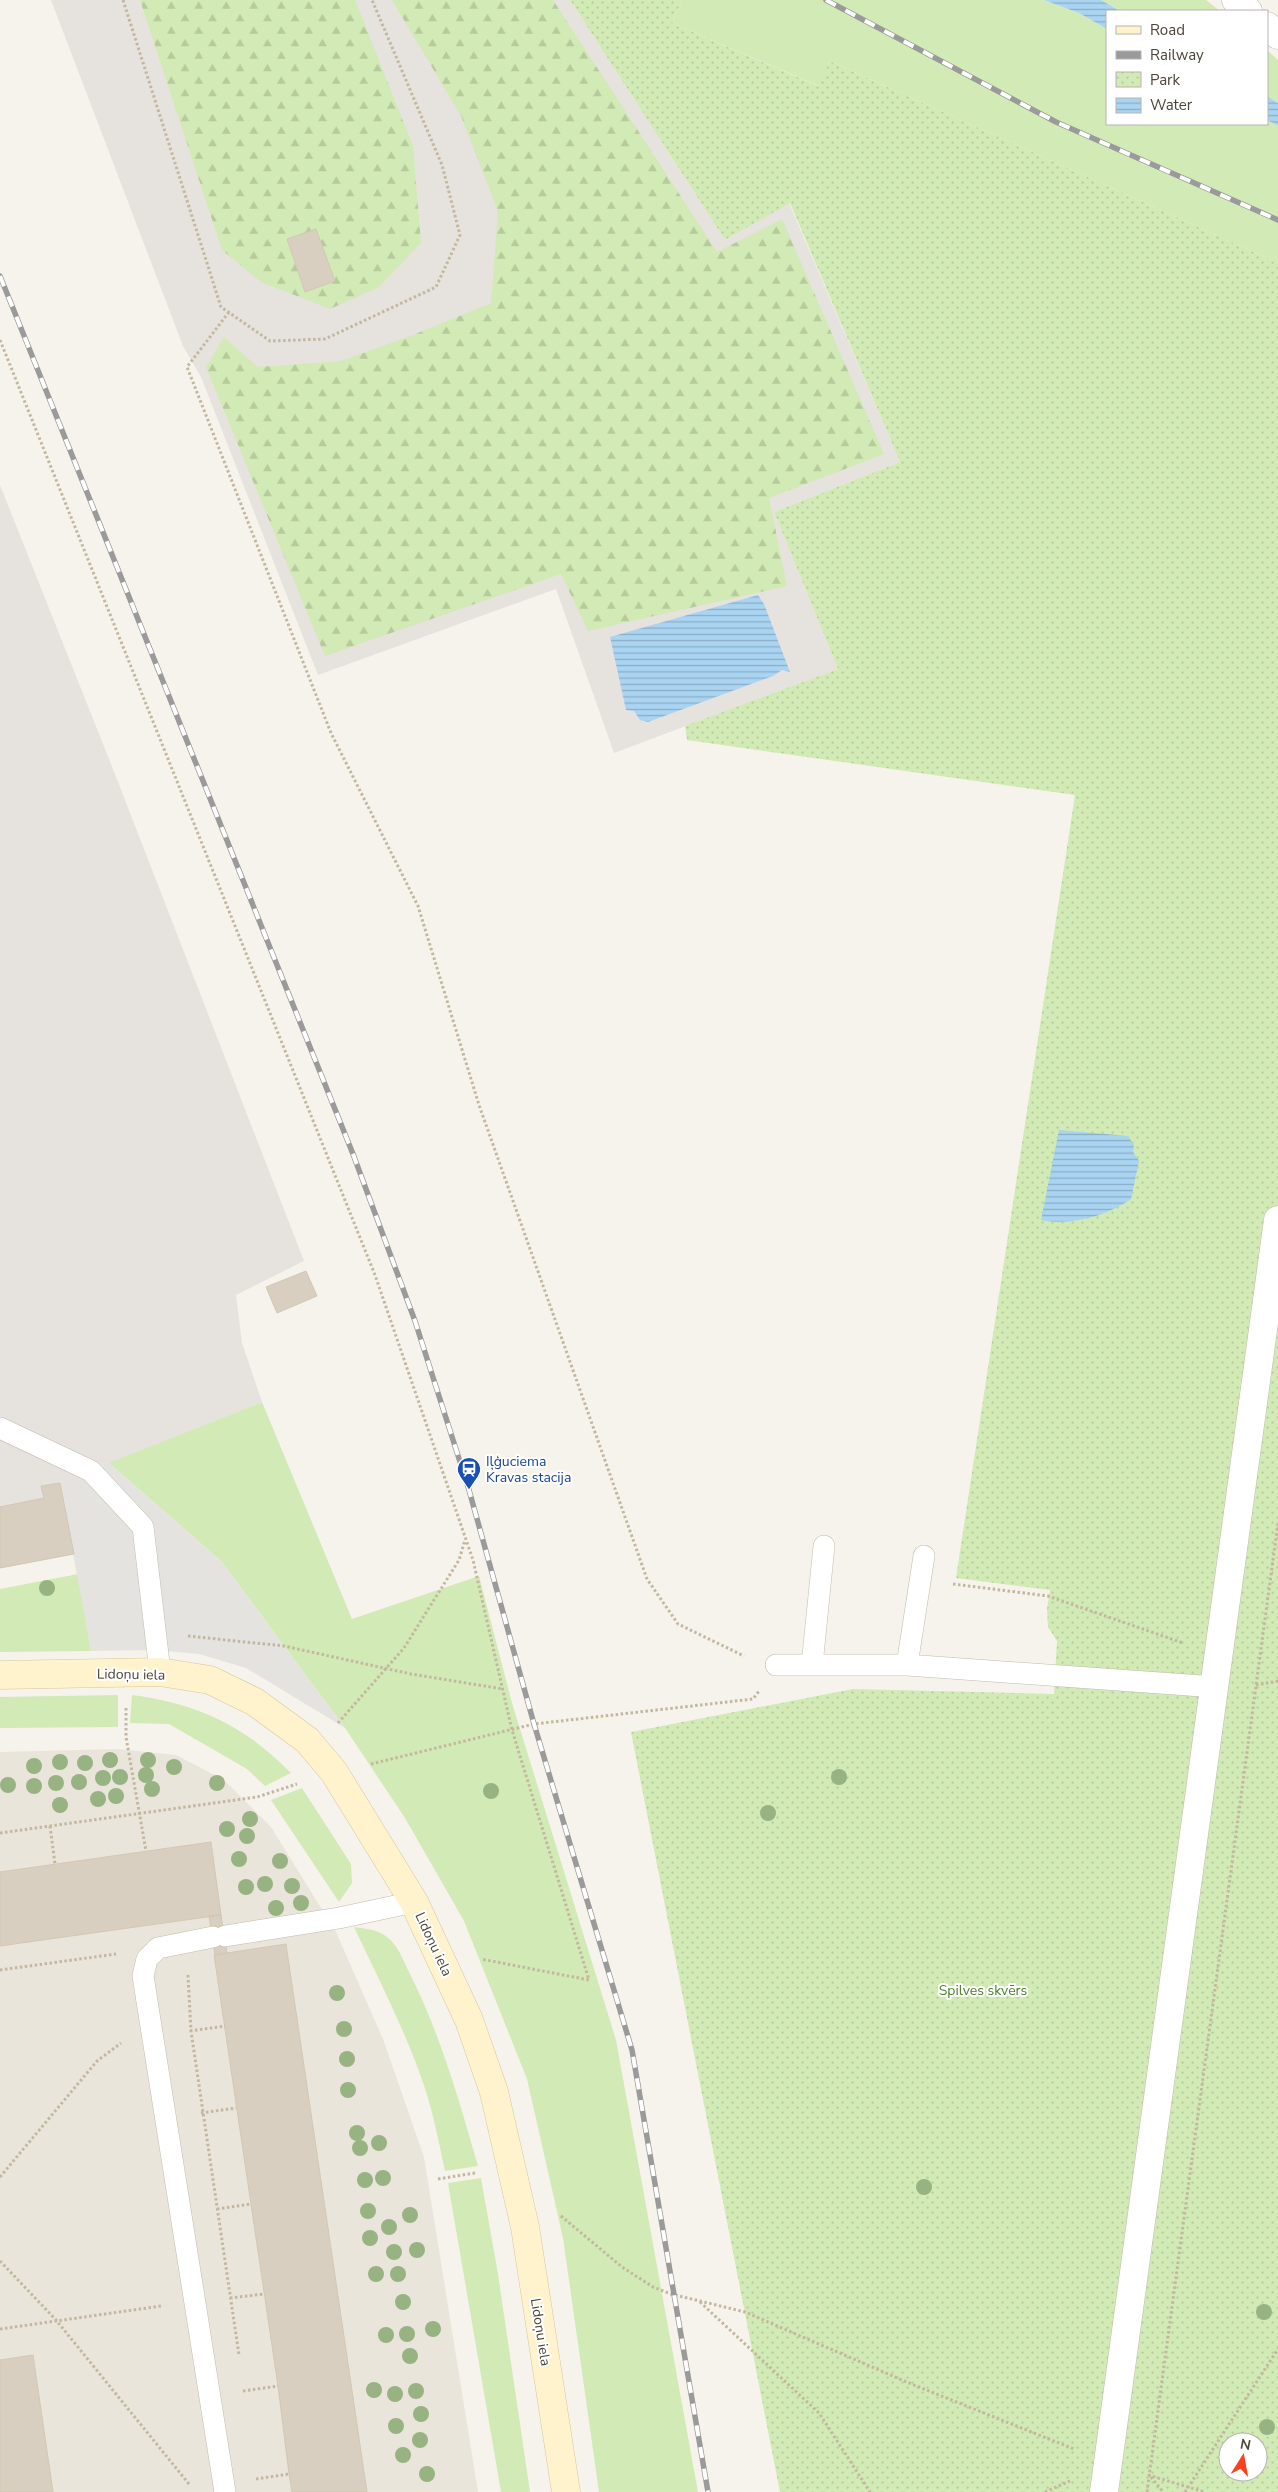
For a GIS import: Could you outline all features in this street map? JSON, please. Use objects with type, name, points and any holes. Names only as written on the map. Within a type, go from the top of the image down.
[{"type":"street","points":[[1236,0],[1247,10]]},
{"type":"street","points":[[1268,27],[1278,35]]},
{"type":"street","points":[[1104,2492],[1216,1687],[1278,1220]]},
{"type":"street","name":"Lidoņu iela","points":[[0,1675],[160,1672],[210,1680],[255,1702],[307,1740],[334,1772],[414,1902],[469,2020],[494,2092],[525,2227],[566,2492]]},
{"type":"lane","points":[[0,1428],[91,1471],[143,1528],[160,1672]]},
{"type":"lane","points":[[812,1665],[824,1546]]},
{"type":"lane","points":[[907,1665],[924,1556]]},
{"type":"lane","points":[[776,1665],[907,1665],[1216,1687]]},
{"type":"lane","points":[[225,2492],[143,1976],[147,1959],[158,1948],[190,1940],[339,1918],[414,1902]]},
{"type":"path","points":[[123,0],[221,307],[270,341],[325,339],[436,287],[460,235],[442,165],[372,0]]},
{"type":"path","points":[[0,1833],[257,1797],[334,1772],[512,1730],[567,1720],[579,1721],[753,1699],[776,1665],[745,1656],[678,1624],[647,1579],[479,1105],[418,906],[331,733],[187,367],[229,312]]},
{"type":"path","points":[[0,340],[375,1276],[473,1560],[512,1730],[589,1980],[517,1964],[438,1952]]},
{"type":"path","points":[[1147,2492],[1278,1523]]},
{"type":"path","points":[[315,1749],[404,1648],[459,1560],[465,1539]]},
{"type":"path","points":[[920,1579],[1048,1596],[1191,1646],[1221,1646]]},
{"type":"path","points":[[154,1633],[284,1646],[386,1668],[503,1689]]},
{"type":"path","points":[[1256,1685],[1278,1681]]},
{"type":"path","points":[[126,1737],[146,1851]]},
{"type":"path","points":[[50,1826],[56,1864]]},
{"type":"path","points":[[190,1940],[187,1985],[191,2031],[240,2363]]},
{"type":"path","points":[[0,1970],[158,1948]]},
{"type":"path","points":[[0,2177],[97,2061],[125,2040],[224,2026]]},
{"type":"path","points":[[166,2117],[236,2108]]},
{"type":"path","points":[[557,2213],[622,2267],[652,2287],[745,2312],[909,2383],[1109,2463],[1205,2492]]},
{"type":"path","points":[[0,2262],[56,2320],[196,2492]]},
{"type":"path","points":[[699,2301],[818,2413],[870,2492]]},
{"type":"path","points":[[0,2329],[195,2302]]},
{"type":"path","points":[[1185,2492],[1278,2350]]},
{"type":"path","points":[[243,2381],[246,2400]]},
{"type":"path","points":[[254,2469],[256,2486]]},
{"type":"path","points":[[1150,2476],[1163,2492]]},
{"type":"shaded area","points":[[51,0],[570,0],[725,240],[789,203],[900,462],[774,512],[838,669],[614,753],[556,589],[318,675],[201,377],[183,346]]},
{"type":"shaded area","points":[[0,485],[111,764],[304,1261],[236,1295],[242,1343],[262,1402],[60,1483],[74,1554],[0,1568]]},
{"type":"shaded area","points":[[109,1463],[221,1561],[345,1728],[246,1668],[199,1654],[156,1650],[91,1651],[60,1483]]},
{"type":"shaded area","points":[[118,1749],[176,1755],[224,1780],[271,1827],[336,1932],[383,2039],[424,2157],[478,2492],[0,2492],[0,1752]]},
{"type":"green space","points":[[140,0],[355,0],[413,146],[421,243],[379,287],[330,309],[261,282],[222,250]]},
{"type":"green space","points":[[392,0],[553,0],[717,252],[782,219],[884,454],[769,498],[787,586],[588,631],[561,574],[325,656],[206,367],[224,337],[258,367],[341,361],[413,335],[491,303],[498,211],[461,116]]},
{"type":"green space","name":"Spilves skvērs","points":[[570,0],[682,0],[672,23],[818,86],[830,61],[1278,263],[1278,2492],[780,2492],[631,1732],[853,1689],[1054,1694],[1057,1641],[1048,1627],[1047,1609],[1050,1590],[956,1578],[1075,795],[687,740],[685,726],[838,669],[774,512],[900,462],[790,203],[725,240]]},
{"type":"green space","points":[[682,0],[1044,0],[1079,13],[1106,28],[1106,125],[1268,125],[1268,121],[1278,126],[1278,263],[830,61],[819,86],[672,23]]},
{"type":"green space","points":[[1101,0],[1206,0],[1219,10],[1118,10]]},
{"type":"green space","points":[[1268,51],[1278,60],[1278,103],[1268,97]]},
{"type":"green space","points":[[262,1402],[352,1619],[479,1576],[512,1703],[616,2040],[698,2492],[599,2492],[563,2238],[527,2079],[464,1921],[405,1818],[345,1728],[221,1561],[109,1463]]},
{"type":"green space","points":[[78,1574],[91,1651],[0,1652],[0,1589]]},
{"type":"green space","points":[[118,1695],[118,1727],[0,1728],[0,1697]]},
{"type":"green space","points":[[132,1695],[178,1704],[219,1719],[256,1742],[291,1773],[265,1786],[247,1769],[169,1724],[130,1723]]},
{"type":"green space","points":[[302,1788],[351,1864],[352,1883],[339,1902],[271,1800]]},
{"type":"green space","points":[[354,1927],[383,1934],[391,1940],[400,1953],[420,1995],[439,2043],[478,2166],[445,2171],[431,2110],[413,2055]]},
{"type":"green space","points":[[481,2178],[498,2274],[530,2492],[501,2492],[448,2183]]},
{"type":"water","points":[[1044,0],[1101,0],[1118,10],[1106,10],[1106,28],[1079,13]]},
{"type":"water","points":[[1268,97],[1278,103],[1278,126],[1268,121]]},
{"type":"water","points":[[758,595],[764,604],[790,672],[782,670],[773,676],[648,722],[640,720],[634,711],[626,710],[610,637]]},
{"type":"water","points":[[1059,1130],[1128,1136],[1134,1145],[1133,1152],[1139,1161],[1131,1199],[1100,1215],[1088,1218],[1065,1222],[1041,1220]]},
{"type":"building","points":[[316,229],[335,281],[305,292],[287,239]]},
{"type":"building","points":[[306,1271],[317,1296],[277,1313],[266,1287]]},
{"type":"building","points":[[60,1483],[74,1554],[0,1568],[0,1507],[44,1498],[41,1486]]},
{"type":"building","points":[[211,1842],[221,1915],[0,1946],[0,1872]]},
{"type":"building","points":[[221,1915],[227,1953],[215,1955],[209,1916]]},
{"type":"building","points":[[286,1944],[367,2492],[292,2492],[289,2474],[278,2386],[214,1955]]},
{"type":"building","points":[[33,2355],[53,2492],[0,2492],[0,2360]]},
{"type":"railway","points":[[826,0],[1056,122],[1278,220]]},
{"type":"railway","points":[[0,276],[353,1154],[415,1321],[469,1490],[534,1724],[632,2050],[708,2492]]},
{"type":"place","name":"Iļģuciema Kravas stacija","points":[[469,1490]]}]
